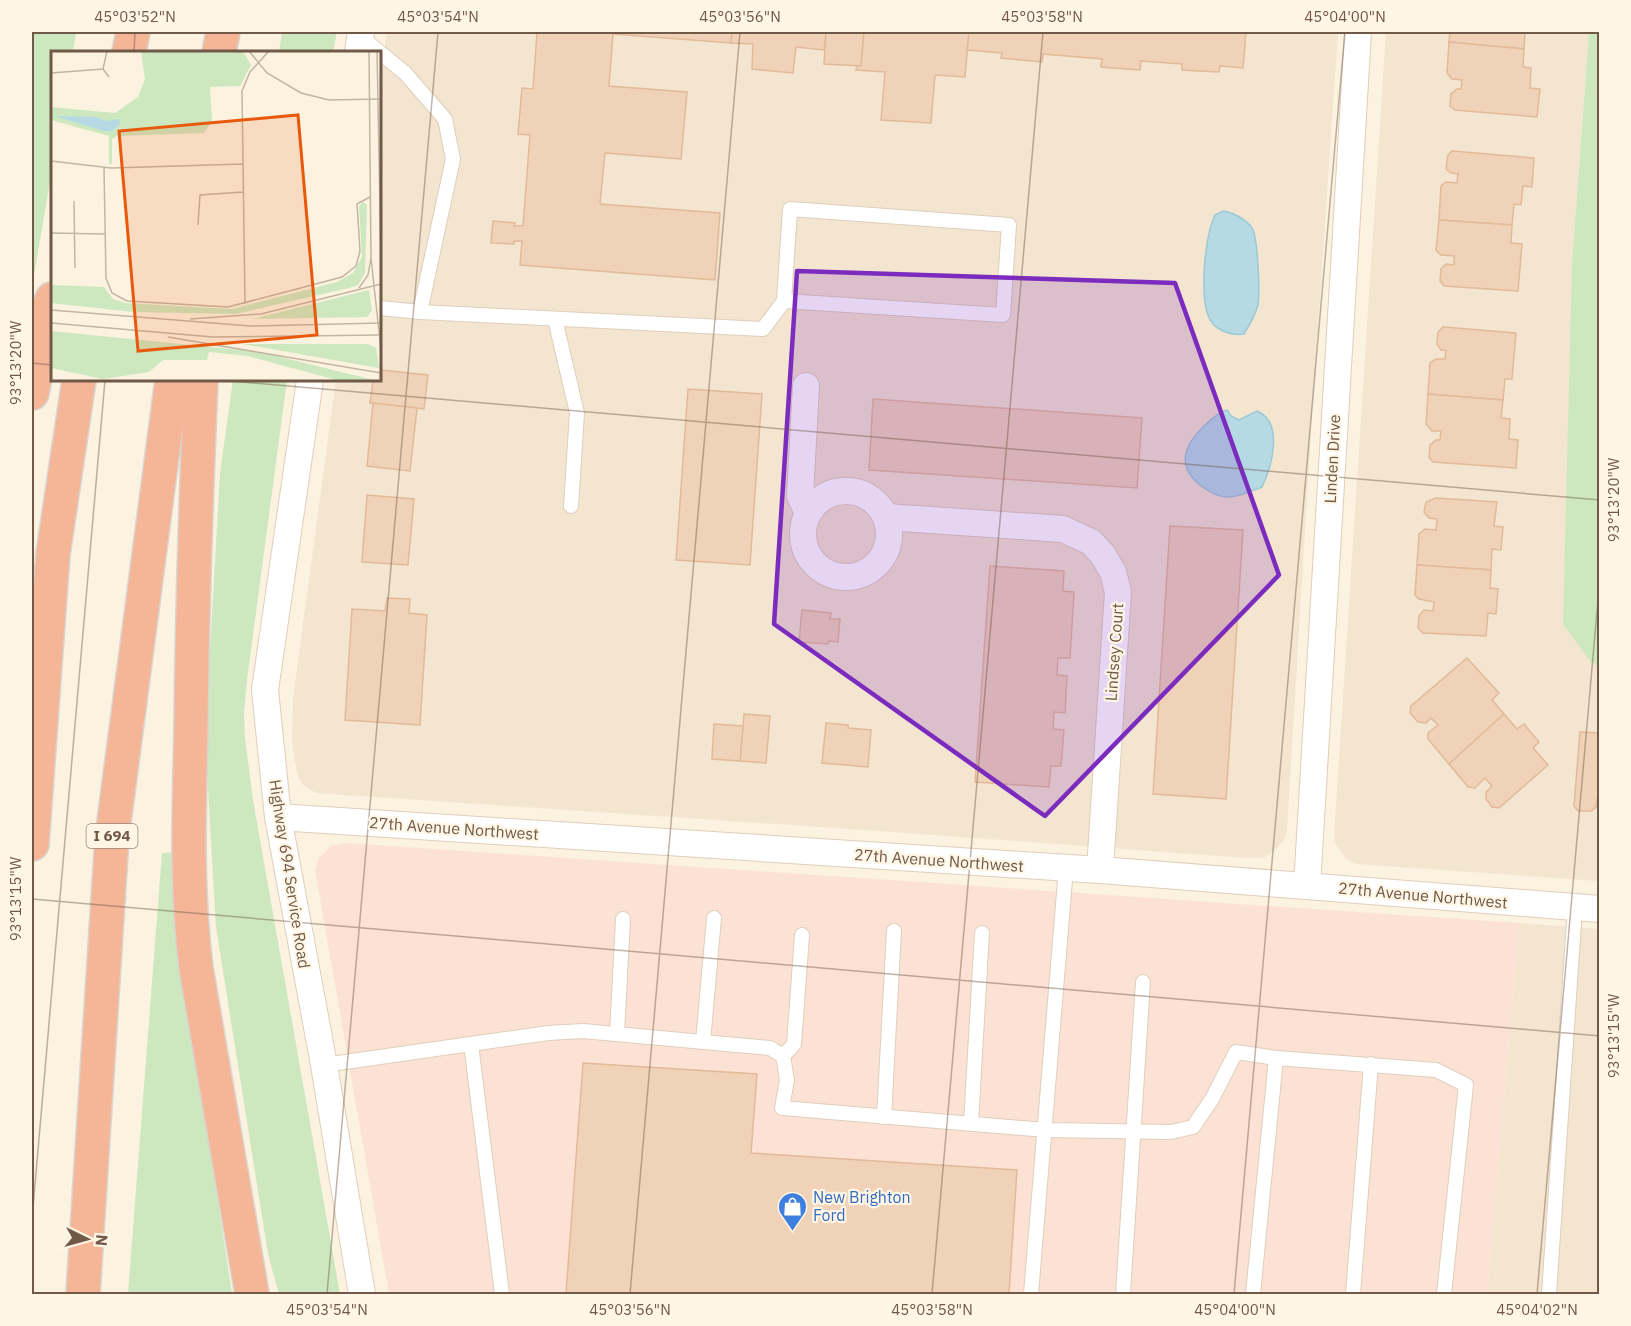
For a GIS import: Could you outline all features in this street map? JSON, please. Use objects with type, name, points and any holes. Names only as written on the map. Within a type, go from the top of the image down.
[{"type":"highway","points":[[129,51],[133,32]]},
{"type":"highway","points":[[219,51],[223,32]]},
{"type":"highway","points":[[232,51],[234,32]]},
{"type":"highway","points":[[32,393],[51,301]]},
{"type":"highway","points":[[32,844],[53,554],[79,381]]},
{"type":"highway","name":"I 694","points":[[82,1294],[112,837],[172,381]]},
{"type":"highway","points":[[201,381],[190,727],[191,926],[196,968],[252,1294]]},
{"type":"street","name":"Linden Drive","points":[[1307,886],[1358,32]]},
{"type":"street","name":"Highway 694 Service Road","points":[[310,381],[265,690],[278,817],[324,1065],[362,1294]]},
{"type":"street","points":[[806,386],[800,496],[808,513]]},
{"type":"street","points":[[849,490],[868,496],[879,505],[887,517],[890,531],[888,546],[882,560],[871,570],[858,576],[843,577],[828,574],[816,566],[807,554],[803,539],[804,524],[808,513],[817,501],[828,494],[849,490]]},
{"type":"street","name":"Lindsey Court","points":[[887,517],[1063,529],[1091,542],[1103,555],[1113,572],[1118,592],[1100,870]]},
{"type":"street","name":"27th Avenue Northwest","points":[[278,817],[1100,870],[1587,908]]},
{"type":"lane","points":[[360,40],[375,51]]},
{"type":"lane","points":[[381,56],[405,74],[445,119],[453,159],[420,312]]},
{"type":"lane","points":[[381,308],[763,329],[784,301],[790,209],[1009,225],[1003,315],[784,301]]},
{"type":"lane","points":[[555,319],[577,413],[571,506]]},
{"type":"lane","points":[[1031,1294],[1066,868]]},
{"type":"lane","points":[[1549,1294],[1587,908]]},
{"type":"lane","points":[[703,1042],[714,918]]},
{"type":"lane","points":[[617,1034],[623,919]]},
{"type":"lane","points":[[884,1117],[894,931]]},
{"type":"lane","points":[[971,1124],[981,933]]},
{"type":"lane","points":[[783,1056],[794,1044],[802,935]]},
{"type":"lane","points":[[1123,1294],[1143,982]]},
{"type":"lane","points":[[324,1065],[548,1033],[583,1031],[770,1048],[783,1056],[787,1080],[782,1108],[1046,1130],[1135,1132],[1171,1132],[1193,1127],[1212,1099],[1236,1052],[1276,1058],[1436,1070],[1466,1085],[1444,1294]]},
{"type":"lane","points":[[471,1044],[502,1294]]},
{"type":"lane","points":[[1253,1294],[1276,1058]]},
{"type":"lane","points":[[1353,1294],[1371,1064]]},
{"type":"highlighted area","points":[[797,271],[1175,283],[1279,575],[1045,816],[774,624]]},
{"type":"shaded area","points":[[387,32],[1338,32],[1287,831],[1284,840],[1273,852],[1263,858],[1246,858],[316,793],[303,785],[297,774],[292,742],[293,698],[336,381],[381,381],[381,72]]},
{"type":"shaded area","points":[[1386,32],[1589,32],[1572,263],[1591,662],[1599,667],[1599,881],[1357,864],[1346,859],[1336,845],[1334,836]]},
{"type":"shaded area","points":[[347,843],[1519,923],[1487,1294],[389,1294],[315,870],[319,858],[331,846]]},
{"type":"shaded area","points":[[1519,923],[1599,929],[1599,1294],[1487,1294]]},
{"type":"green space","points":[[32,32],[76,32],[73,51],[51,51],[51,176],[32,287]]},
{"type":"green space","points":[[282,32],[337,32],[333,51],[279,51]]},
{"type":"green space","points":[[1589,32],[1600,32],[1599,667],[1591,662],[1563,624],[1572,263]]},
{"type":"green space","points":[[233,381],[287,381],[247,680],[244,713],[245,738],[253,800],[340,1294],[279,1294],[268,1254],[216,927],[205,738],[220,473]]},
{"type":"green space","points":[[178,852],[202,1097],[232,1294],[128,1294],[162,853]]},
{"type":"water","points":[[1223,211],[1244,220],[1251,227],[1255,236],[1258,305],[1244,334],[1226,332],[1217,328],[1207,312],[1204,268],[1208,238],[1215,215]]},
{"type":"water","points":[[1227,410],[1231,416],[1239,420],[1257,411],[1265,417],[1271,425],[1273,445],[1272,457],[1262,487],[1226,497],[1200,485],[1192,478],[1185,463],[1188,448],[1197,433],[1215,416]]},
{"type":"building","points":[[537,32],[732,32],[731,43],[613,34],[609,86],[687,92],[681,159],[605,153],[600,204],[720,213],[715,280],[520,265],[522,241],[514,241],[514,244],[491,243],[493,221],[523,226],[530,135],[518,134],[522,88],[533,89]]},
{"type":"building","points":[[732,32],[826,32],[824,50],[796,47],[793,73],[752,69],[753,44],[731,43]]},
{"type":"building","points":[[826,32],[864,32],[861,66],[824,64]]},
{"type":"building","points":[[864,32],[969,32],[965,77],[935,75],[931,123],[881,120],[885,72],[856,70],[857,66],[861,66]]},
{"type":"building","points":[[969,32],[1246,32],[1243,68],[1220,66],[1219,72],[1182,70],[1182,64],[1141,61],[1140,70],[1101,67],[1102,59],[1043,54],[1042,62],[1001,58],[1002,53],[967,50]]},
{"type":"building","points":[[1450,32],[1525,32],[1524,49],[1449,42]]},
{"type":"building","points":[[1449,42],[1524,49],[1523,67],[1531,68],[1530,88],[1540,89],[1537,117],[1455,110],[1450,106],[1451,94],[1461,89],[1462,80],[1452,79],[1447,73]]},
{"type":"building","points":[[1452,151],[1534,158],[1532,187],[1523,186],[1521,205],[1514,204],[1512,225],[1439,220],[1441,186],[1446,182],[1457,183],[1458,174],[1446,169],[1448,155]]},
{"type":"building","points":[[1439,220],[1512,225],[1511,243],[1522,244],[1518,291],[1444,286],[1440,281],[1441,269],[1446,264],[1454,265],[1454,256],[1441,255],[1436,250]]},
{"type":"building","points":[[1443,327],[1516,333],[1512,379],[1505,379],[1503,400],[1428,394],[1430,363],[1436,359],[1445,359],[1446,350],[1441,350],[1437,344],[1438,332]]},
{"type":"building","points":[[381,370],[428,375],[424,409],[370,403],[373,381],[381,381]]},
{"type":"building","points":[[688,389],[762,394],[750,565],[676,560]]},
{"type":"building","points":[[1428,394],[1503,400],[1501,418],[1510,419],[1509,439],[1518,440],[1516,468],[1433,462],[1429,457],[1430,445],[1440,440],[1441,431],[1432,431],[1426,424]]},
{"type":"building","points":[[873,399],[1142,418],[1137,488],[869,470]]},
{"type":"building","points":[[373,403],[417,408],[410,471],[367,466]]},
{"type":"building","points":[[367,495],[414,499],[408,565],[362,562]]},
{"type":"building","points":[[1436,498],[1497,502],[1494,526],[1503,527],[1501,550],[1492,549],[1491,570],[1417,565],[1419,534],[1425,529],[1436,530],[1437,519],[1429,518],[1424,512],[1426,502]]},
{"type":"building","points":[[1170,526],[1243,530],[1226,799],[1153,794]]},
{"type":"building","points":[[1417,565],[1491,570],[1490,588],[1498,589],[1496,614],[1488,613],[1486,636],[1423,633],[1418,628],[1419,616],[1424,610],[1433,611],[1434,602],[1419,599],[1415,595]]},
{"type":"building","points":[[990,566],[1064,571],[1063,591],[1074,592],[1070,658],[1058,658],[1057,675],[1067,676],[1065,713],[1054,712],[1053,729],[1064,730],[1061,766],[1051,766],[1049,787],[975,782]]},
{"type":"building","points":[[387,598],[410,599],[409,613],[427,615],[420,725],[345,720],[352,609],[385,611]]},
{"type":"building","points":[[802,610],[831,613],[830,619],[840,619],[838,642],[829,641],[828,644],[799,642]]},
{"type":"building","points":[[1467,658],[1499,693],[1492,700],[1504,714],[1449,764],[1428,739],[1428,733],[1438,725],[1431,718],[1426,723],[1418,722],[1410,713],[1411,706]]},
{"type":"building","points":[[744,714],[770,716],[766,763],[740,761]]},
{"type":"building","points":[[1504,714],[1517,729],[1524,724],[1539,742],[1533,748],[1548,765],[1499,808],[1492,807],[1486,799],[1486,792],[1492,786],[1485,778],[1475,788],[1468,787],[1449,764]]},
{"type":"building","points":[[826,723],[871,730],[868,767],[822,763]]},
{"type":"building","points":[[714,724],[743,726],[740,761],[712,759]]},
{"type":"building","points":[[1580,732],[1600,733],[1600,799],[1597,799],[1596,807],[1591,811],[1578,811],[1574,806]]},
{"type":"building","name":"New Brighton Ford","points":[[583,1063],[757,1074],[751,1153],[1017,1170],[1009,1294],[566,1294]]},
{"type":"place","name":"New Brighton Ford","points":[[792,1232]]}]
